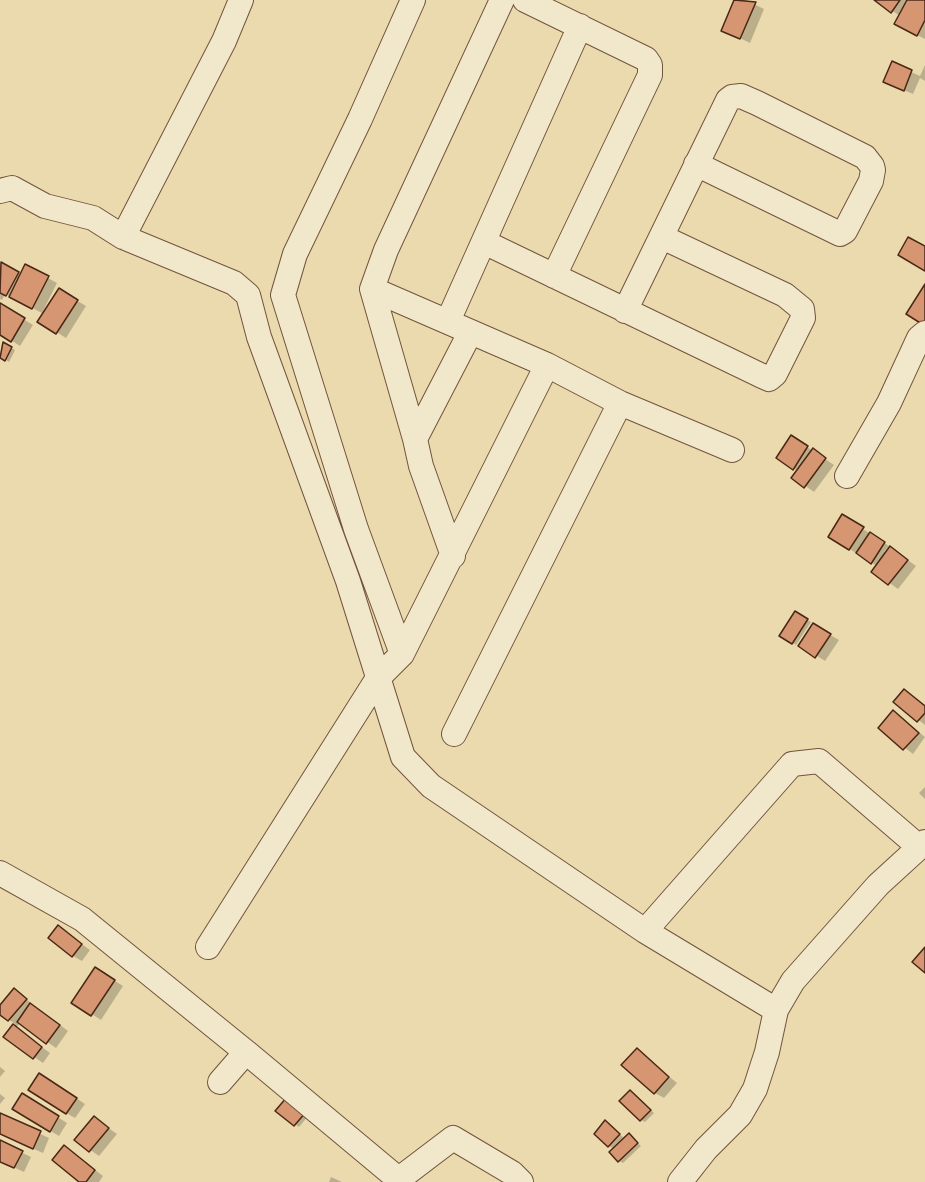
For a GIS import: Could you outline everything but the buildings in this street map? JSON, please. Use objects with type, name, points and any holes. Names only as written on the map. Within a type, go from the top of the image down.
[{"type":"street","points":[[123,237],[224,41],[241,0]]},
{"type":"street","points":[[402,654],[356,530],[283,295],[295,254],[360,119],[413,0]]},
{"type":"street","points":[[453,556],[421,466],[372,289],[386,250],[502,0]]},
{"type":"street","points":[[525,0],[646,59],[650,65],[650,75],[554,276]]},
{"type":"street","points":[[448,321],[580,26]]},
{"type":"street","points":[[625,310],[662,237],[696,164],[728,100],[741,96],[865,157],[873,166],[873,170],[871,181],[845,231],[840,234],[696,164]]},
{"type":"street","points":[[0,191],[12,188],[45,206],[93,218],[123,237],[211,271],[234,283],[248,295],[259,337],[348,581],[403,757],[423,780],[645,931],[776,1010]]},
{"type":"street","points":[[484,242],[769,379],[784,360],[803,318],[802,309],[785,295],[662,237]]},
{"type":"street","points":[[372,289],[547,365],[620,403],[732,450]]},
{"type":"street","points":[[415,439],[470,333]]},
{"type":"street","points":[[847,476],[889,403],[919,338],[925,333]]},
{"type":"street","points":[[208,947],[378,678],[402,654],[547,365]]},
{"type":"street","points":[[454,734],[620,403]]},
{"type":"street","points":[[645,931],[792,764],[819,761],[922,844],[878,885],[793,981],[776,1010],[767,1052],[755,1089],[740,1115],[706,1149],[680,1182]]},
{"type":"street","points":[[0,873],[82,919],[246,1052],[396,1180],[453,1138],[512,1173],[521,1182]]},
{"type":"street","points":[[220,1082],[246,1052]]}]
